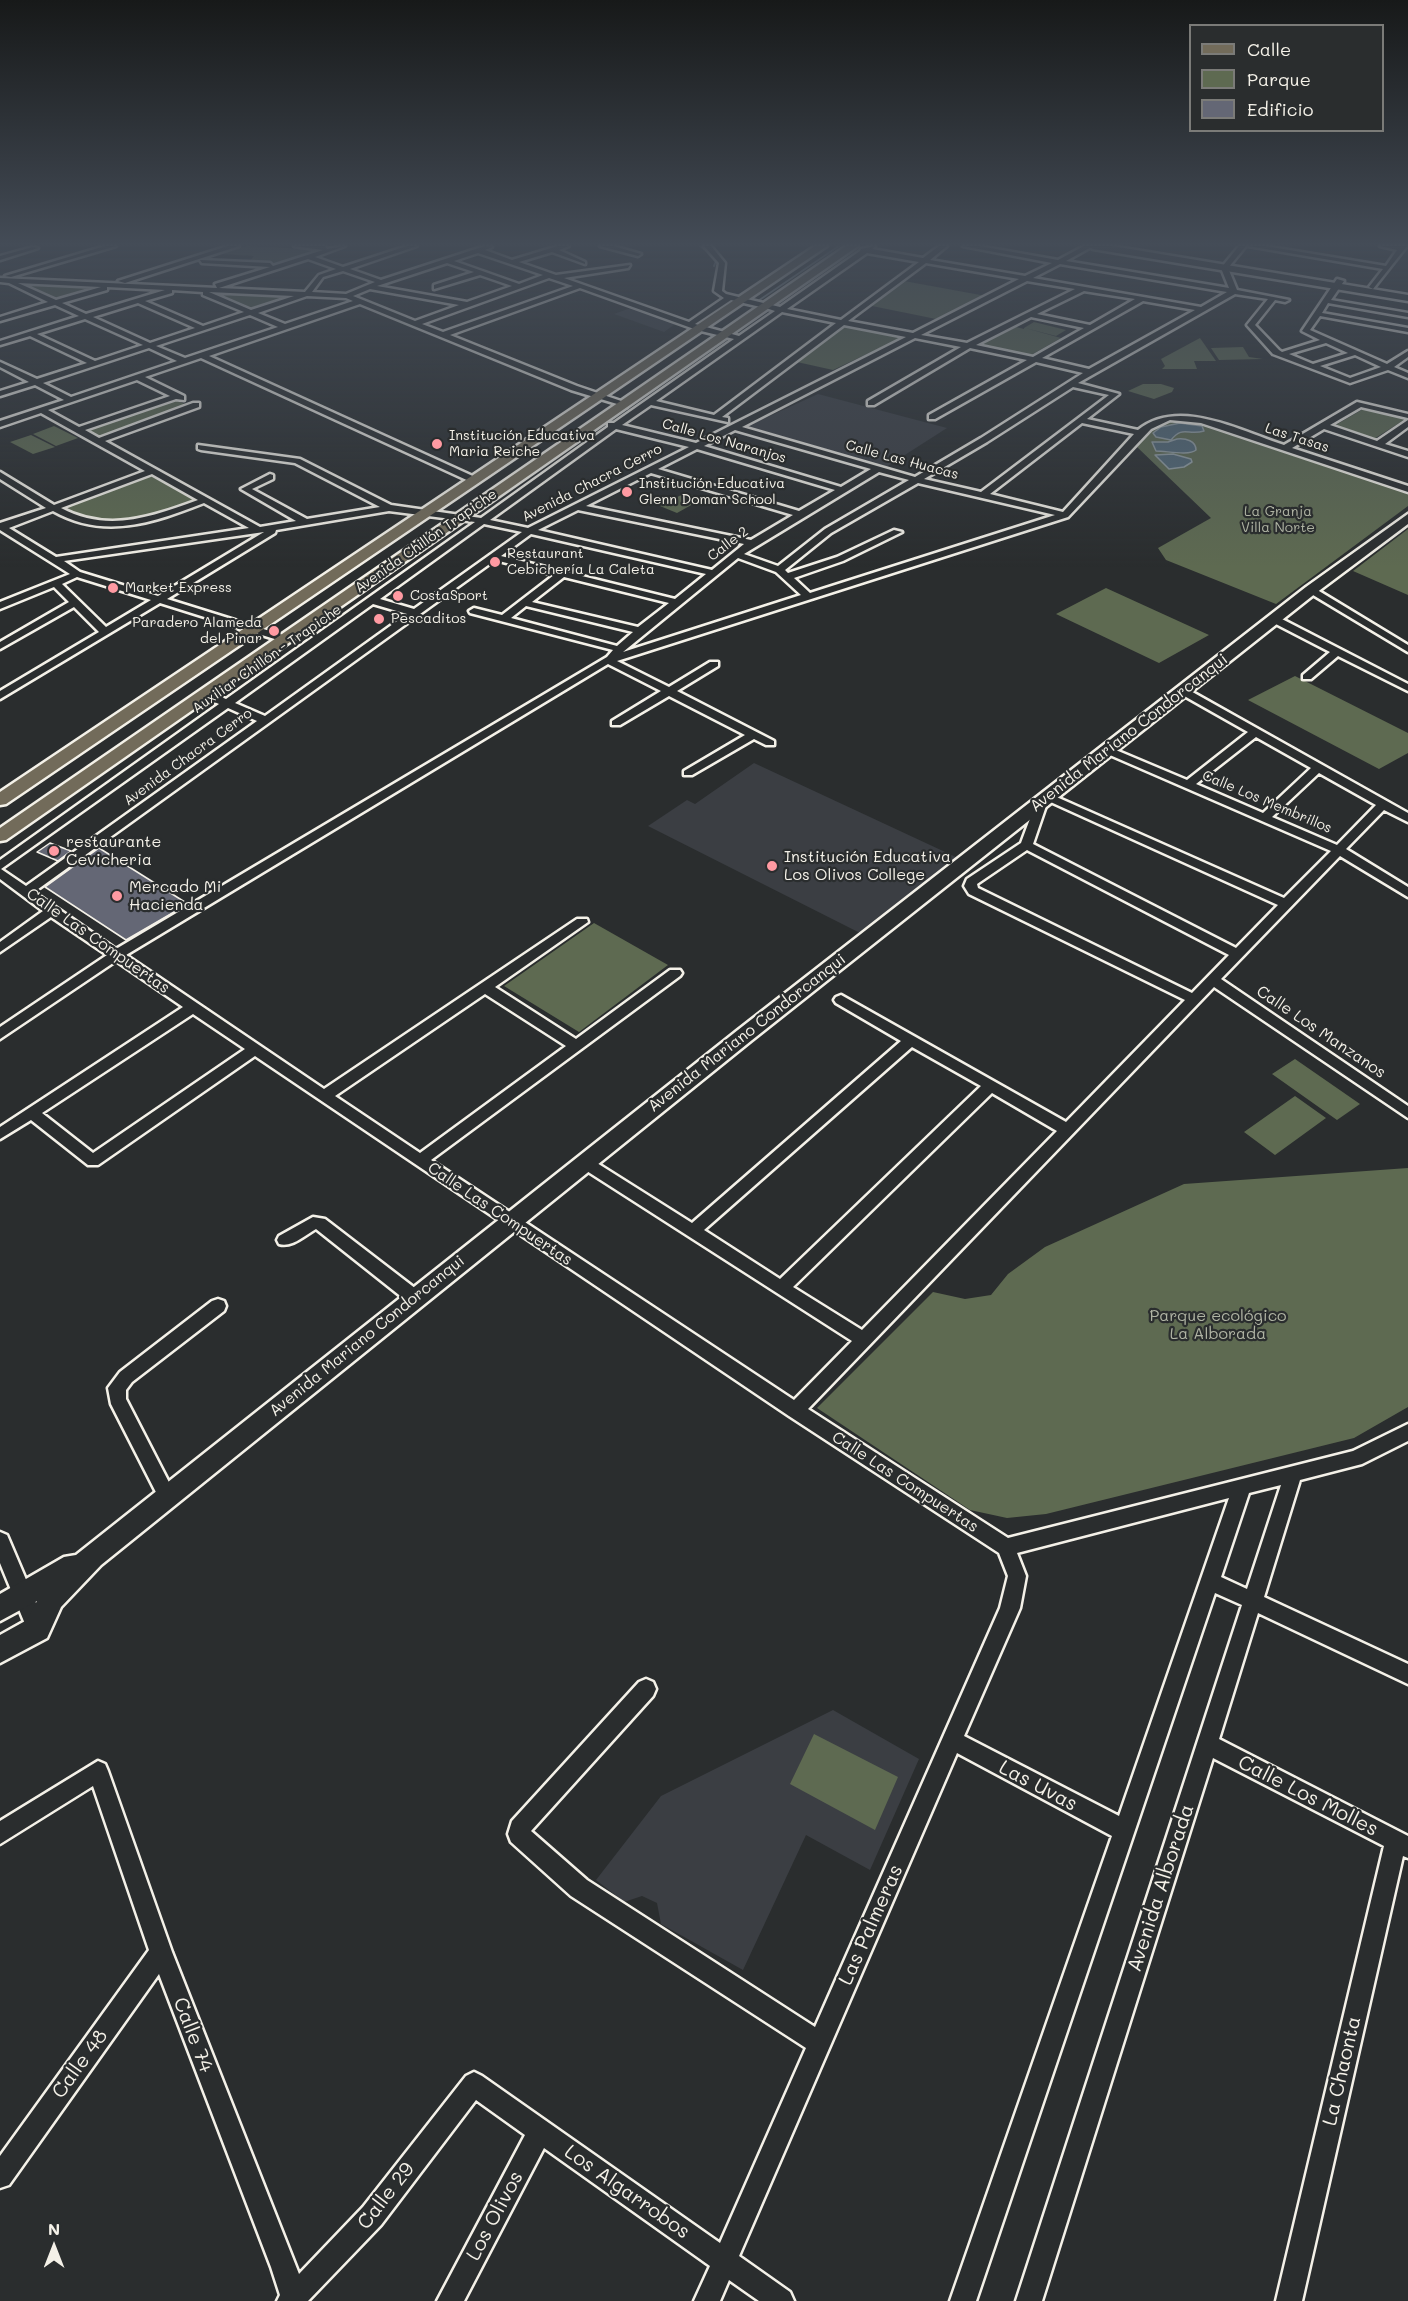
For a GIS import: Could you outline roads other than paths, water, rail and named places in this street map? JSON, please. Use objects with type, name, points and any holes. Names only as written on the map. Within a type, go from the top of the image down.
[{"type":"main road","name":"Avenida Chillón Trapiche","points":[[0,800],[598,397],[658,353]]},
{"type":"main road","name":"Avenida Chillón Trapiche","points":[[0,836],[698,353]]},
{"type":"main road","points":[[624,379],[651,386]]},
{"type":"main road","points":[[171,684],[205,694]]},
{"type":"street","points":[[73,353],[94,363]]},
{"type":"street","points":[[0,394],[124,353]]},
{"type":"street","points":[[168,353],[184,361]]},
{"type":"street","points":[[0,424],[206,353]]},
{"type":"street","points":[[488,353],[624,405]]},
{"type":"street","name":"Auxiliar Chillón - Trapiche","points":[[0,866],[720,353]]},
{"type":"street","points":[[715,418],[801,353]]},
{"type":"street","name":"Avenida Chacra Cerro","points":[[26,892],[528,532],[879,353]]},
{"type":"street","points":[[871,403],[955,353]]},
{"type":"street","points":[[1009,353],[1090,372]]},
{"type":"street","points":[[932,417],[1042,353]]},
{"type":"street","points":[[783,573],[828,531],[914,478],[984,440],[1123,353]]},
{"type":"street","points":[[1313,366],[1355,353]]},
{"type":"street","points":[[1357,353],[1408,376]]},
{"type":"street","points":[[1281,354],[1350,381],[1404,360]]},
{"type":"street","points":[[201,355],[474,480]]},
{"type":"street","points":[[0,364],[71,400]]},
{"type":"street","points":[[98,441],[196,405],[138,377]]},
{"type":"street","points":[[982,495],[1115,394],[1072,384]]},
{"type":"street","points":[[78,430],[176,396]]},
{"type":"street","name":"Calle Las Huacas","points":[[649,402],[715,418],[914,478],[1065,515]]},
{"type":"street","points":[[1285,448],[1360,404],[1408,416]]},
{"type":"street","points":[[42,410],[259,530]]},
{"type":"street","name":"Las Tasas","points":[[1140,433],[1152,423],[1176,417],[1203,421],[1408,489]]},
{"type":"street","points":[[1079,420],[1140,433]]},
{"type":"street","name":"Calle Los Naranjos","points":[[599,422],[696,446],[840,489]]},
{"type":"street","points":[[1379,444],[1408,423]]},
{"type":"street","points":[[1323,426],[1408,454]]},
{"type":"street","points":[[0,1034],[116,955],[610,653],[809,597],[1065,515],[1140,433]]},
{"type":"street","points":[[201,447],[297,461],[389,508]]},
{"type":"street","name":"Calle 2","points":[[610,653],[752,543],[879,468]]},
{"type":"street","points":[[650,470],[799,514]]},
{"type":"street","points":[[1,526],[153,471]]},
{"type":"street","points":[[0,475],[80,521],[109,524],[161,516],[205,500]]},
{"type":"street","points":[[270,477],[245,489],[305,522]]},
{"type":"street","points":[[577,507],[752,543]]},
{"type":"street","points":[[54,560],[277,528],[389,508],[462,516],[714,573]]},
{"type":"street","name":"Avenida Mariano Condorcanqui","points":[[37,1629],[52,1598],[92,1556],[584,1162],[1311,590],[1408,518]]},
{"type":"street","points":[[1,526],[77,574],[285,639]]},
{"type":"street","points":[[0,696],[277,528]]},
{"type":"street","points":[[783,573],[840,559],[897,532]]},
{"type":"street","points":[[738,555],[783,573],[809,597]]},
{"type":"street","points":[[492,557],[677,602]]},
{"type":"street","points":[[0,606],[77,574]]},
{"type":"street","points":[[503,619],[562,574]]},
{"type":"street","points":[[55,584],[106,633]]},
{"type":"street","points":[[1311,590],[1408,649]]},
{"type":"street","points":[[372,600],[415,613]]},
{"type":"street","points":[[0,646],[75,603]]},
{"type":"street","points":[[525,603],[640,631]]},
{"type":"street","points":[[474,611],[610,653],[669,691],[770,743]]},
{"type":"street","points":[[1274,619],[1408,688]]},
{"type":"street","points":[[1307,677],[1337,651]]},
{"type":"street","points":[[616,723],[714,664]]},
{"type":"street","points":[[1183,691],[1408,818]]},
{"type":"street","points":[[205,694],[265,720]]},
{"type":"street","points":[[1188,785],[1255,732]]},
{"type":"street","points":[[688,773],[753,735]]},
{"type":"street","name":"Calle Los Membrillos","points":[[1107,750],[1339,850],[1407,892]]},
{"type":"street","points":[[1264,818],[1319,767]]},
{"type":"street","points":[[1194,999],[973,891],[970,886],[971,882],[1026,844],[1044,800],[1286,904]]},
{"type":"street","points":[[795,1411],[1383,804]]},
{"type":"street","points":[[1026,844],[1239,954]]},
{"type":"street","name":"Calle Las Compuertas","points":[[0,873],[51,911],[419,1161],[795,1411],[1006,1547]]},
{"type":"street","points":[[0,948],[51,911]]},
{"type":"street","points":[[324,1096],[582,922]]},
{"type":"street","points":[[419,1161],[675,973]]},
{"type":"street","name":"Calle Los Manzanos","points":[[1213,980],[1408,1113]]},
{"type":"street","points":[[485,987],[576,1045]]},
{"type":"street","points":[[841,1000],[1068,1130]]},
{"type":"street","points":[[0,1134],[194,1007]]},
{"type":"street","points":[[693,1231],[911,1040]]},
{"type":"street","points":[[32,1113],[93,1161],[255,1049]]},
{"type":"street","points":[[781,1288],[990,1086]]},
{"type":"street","points":[[584,1162],[864,1340]]},
{"type":"street","points":[[285,1240],[319,1222],[414,1297]]},
{"type":"street","points":[[167,1496],[117,1399],[117,1388],[126,1377],[219,1306]]},
{"type":"street","points":[[1006,1547],[1356,1458],[1408,1432]]},
{"type":"street","name":"Avenida Alborada","points":[[1029,2301],[1293,1475]]},
{"type":"street","points":[[963,2301],[1242,1487]]},
{"type":"street","points":[[0,1541],[11,1601],[37,1629],[0,1650]]},
{"type":"street","name":"Las Palmeras","points":[[707,2301],[1010,1608],[1017,1576],[1006,1547]]},
{"type":"street","name":"Avenida Mariano Condorcanqui","points":[[11,1601],[92,1556]]},
{"type":"street","points":[[1210,1581],[1408,1674]]},
{"type":"street","points":[[646,1689],[519,1828],[519,1834],[579,1888],[819,2043]]},
{"type":"street","name":"Las Uvas","points":[[952,1740],[1125,1831]]},
{"type":"street","name":"Calle Los Molles","points":[[1207,1744],[1402,1844]]},
{"type":"street","name":"Calle 74","points":[[0,1833],[98,1772],[160,1953],[284,2267],[291,2299]]},
{"type":"street","name":"La Chaonta","points":[[1289,2301],[1402,1844]]},
{"type":"street","name":"Calle 48","points":[[0,2176],[160,1953]]},
{"type":"street","name":"Calle 29","points":[[291,2299],[337,2255],[372,2216],[474,2084]]},
{"type":"street","name":"Los Algarrobos","points":[[474,2084],[781,2301]]},
{"type":"street","name":"Los Olivos","points":[[450,2301],[540,2131]]},
{"type":"water","points":[[1180,423],[1202,426],[1204,431],[1182,432],[1171,440],[1156,437],[1153,433],[1161,427]]},
{"type":"water","points":[[1177,439],[1190,441],[1196,450],[1183,453],[1156,451],[1152,442],[1168,442]]},
{"type":"water","points":[[1173,454],[1191,459],[1192,462],[1184,467],[1169,469],[1155,455]]},
{"type":"place","name":"Institución Educativa Maria Reiche","points":[[437,444]]},
{"type":"place","name":"Institución Educativa Glenn Doman School","points":[[627,492]]},
{"type":"place","name":"Restaurant Cebichería La Caleta","points":[[495,562]]},
{"type":"place","name":"Market Express","points":[[113,588]]},
{"type":"place","name":"CostaSport","points":[[398,596]]},
{"type":"place","name":"Pescaditos","points":[[379,619]]},
{"type":"place","name":"Paradero Alameda del Pinar","points":[[274,631]]},
{"type":"place","name":"restaurante Cevicheria","points":[[54,851]]},
{"type":"place","name":"Institución Educativa Los Olivos College","points":[[772,866]]},
{"type":"place","name":"Mercado Mi Hacienda","points":[[117,896]]},
{"type":"park label","name":"La Granja Villa Norte","points":[[1278,520]]},
{"type":"park label","name":"Parque ecológico La Alborada","points":[[1218,1325]]}]
